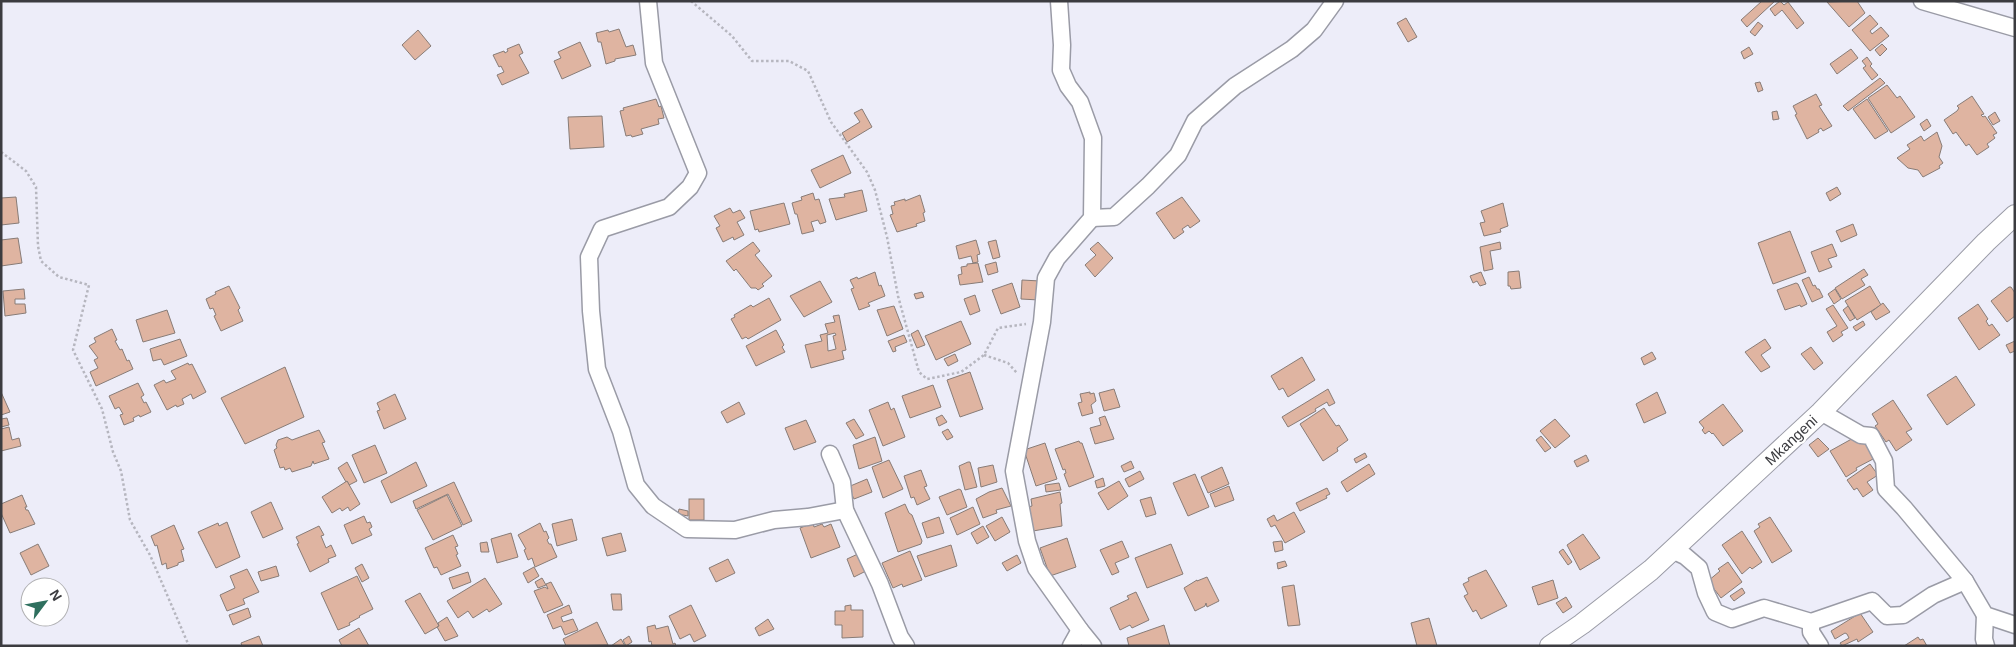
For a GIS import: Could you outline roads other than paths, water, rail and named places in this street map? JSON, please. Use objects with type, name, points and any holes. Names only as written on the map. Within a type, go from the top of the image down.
[{"type":"street","points":[[648,1],[654,63],[698,173],[690,186],[669,207],[602,229],[589,257],[590,311],[597,369],[621,431],[636,485],[654,506],[687,529],[735,530],[774,520],[808,517],[845,510]]},
{"type":"street","points":[[1059,1],[1062,45],[1061,70],[1068,86],[1080,102],[1093,138],[1092,218],[1057,258],[1046,278],[1042,322],[1014,471],[1027,541],[1036,568],[1093,646]]},
{"type":"street","points":[[1922,1],[2015,28]]},
{"type":"street","points":[[1092,218],[1114,217],[1178,155],[1195,121],[1235,86],[1292,49],[1314,30],[1336,3]]},
{"type":"street","name":"Mkangeni","points":[[1550,646],[1582,624],[1672,550],[1820,412],[1986,242],[2015,215]]},
{"type":"street","points":[[1820,412],[1861,435],[1871,436],[1884,460],[1886,489],[1966,581],[1984,615],[1986,646]]},
{"type":"street","points":[[830,454],[842,482],[845,510],[880,584],[900,637],[906,646]]},
{"type":"street","points":[[1672,550],[1685,556],[1699,568],[1706,593],[1715,612],[1732,619],[1764,608],[1811,622],[1872,601],[1887,616],[1903,615],[1933,595],[1966,581]]},
{"type":"street","points":[[1984,615],[2015,625]]},
{"type":"street","points":[[1811,622],[1812,632],[1820,646]]},
{"type":"street","points":[[1071,646],[1080,630]]}]
